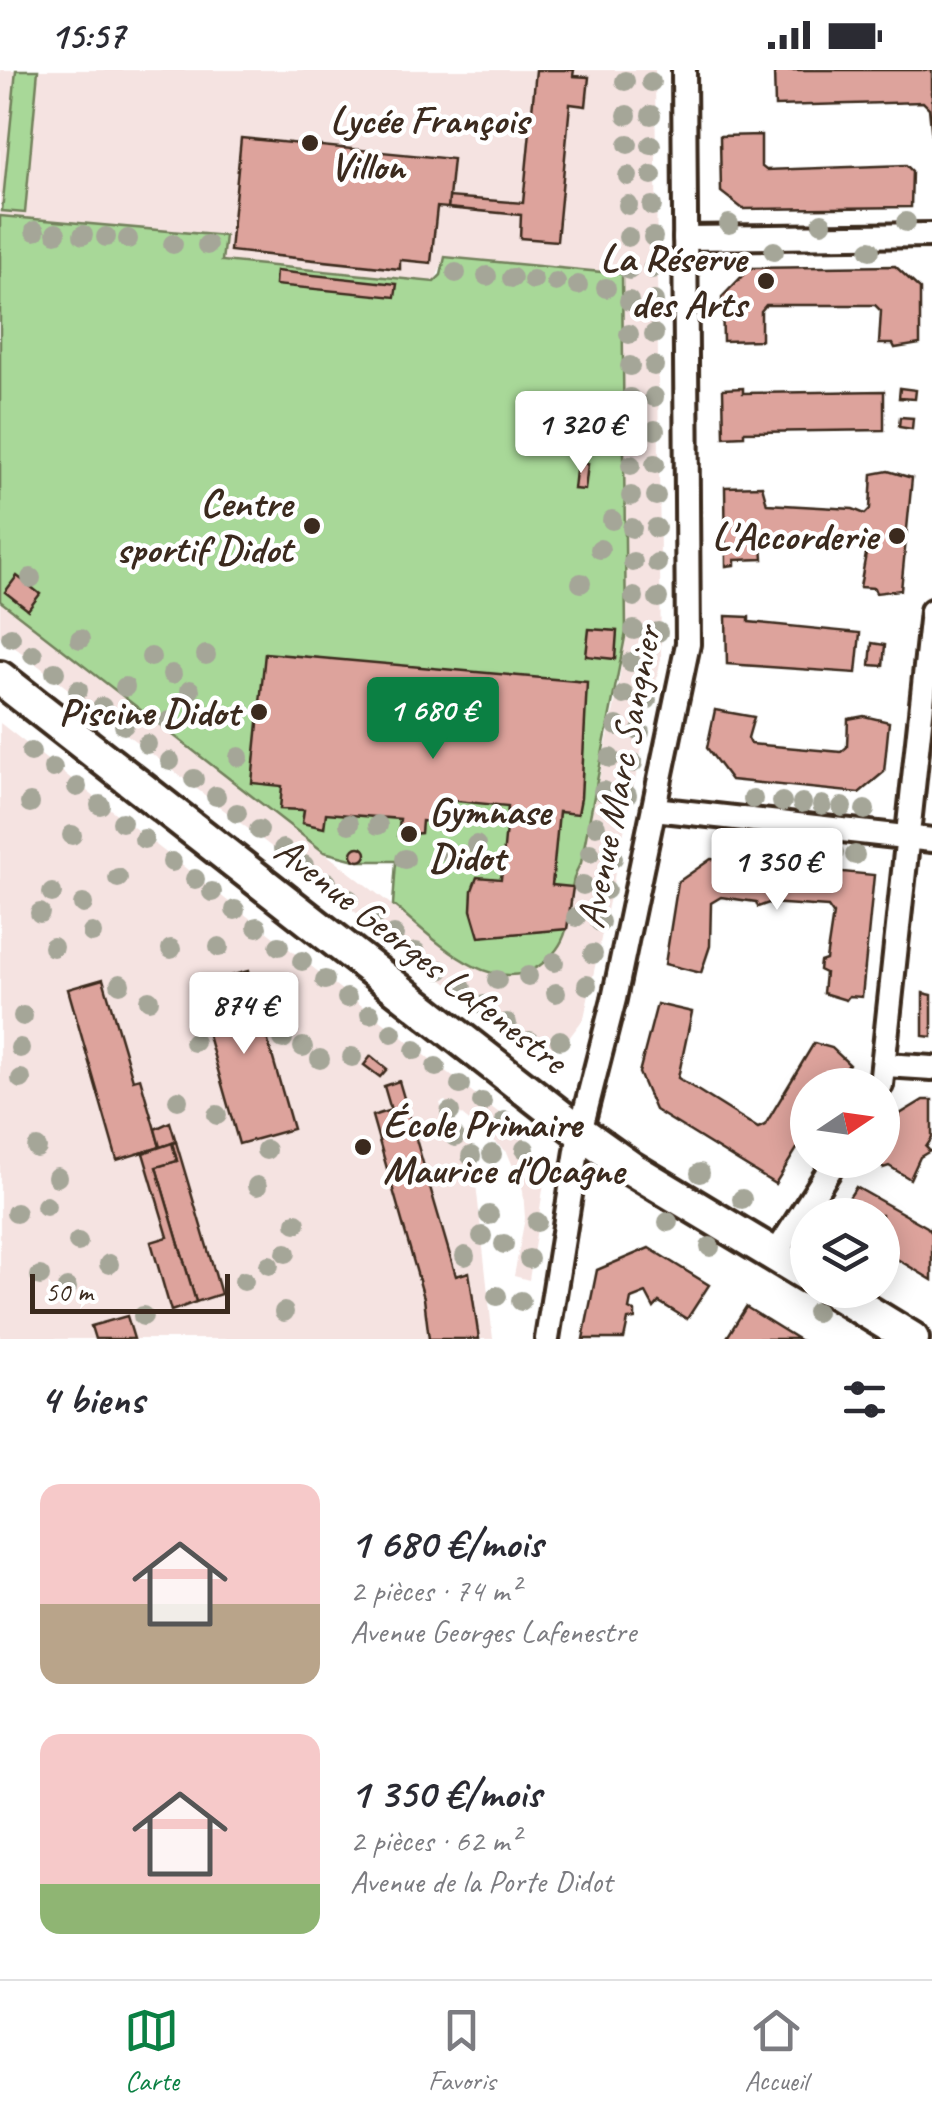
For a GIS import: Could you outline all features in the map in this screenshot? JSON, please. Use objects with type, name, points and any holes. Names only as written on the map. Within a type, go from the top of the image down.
[{"type":"street","name":"Avenue Marc Sangnier","points":[[548,1339],[580,1132],[614,999],[688,644],[684,70]]},
{"type":"street","points":[[685,238],[932,235]]},
{"type":"street","points":[[884,1068],[930,660],[932,611]]},
{"type":"street","name":"Avenue Georges Lafenestre","points":[[0,678],[580,1132],[632,1169],[790,1263]]},
{"type":"street","points":[[654,810],[932,840]]},
{"type":"street","points":[[900,1073],[932,1068]]},
{"type":"street","points":[[776,1255],[825,1178]]},
{"type":"street","points":[[861,1308],[912,1339]]},
{"type":"shaded area","name":"Lycée François Villon","points":[[0,70],[655,70],[661,659],[584,1018],[566,1042],[546,1049],[521,1041],[0,636],[0,601],[451,951],[485,971],[516,975],[547,960],[567,929],[573,877],[581,863],[617,694],[626,632],[622,451],[445,258],[434,283],[221,261],[224,236],[0,216]]},
{"type":"shaded area","points":[[0,723],[517,1127],[538,1160],[544,1183],[529,1280],[514,1276],[525,1218],[523,1190],[507,1152],[445,1101],[440,1103],[444,1116],[471,1138],[493,1339],[0,1339]]},
{"type":"green space","points":[[16,70],[38,70],[25,213],[2,211]]},
{"type":"green space","name":"Centre sportif Didot","points":[[0,216],[225,236],[222,261],[434,282],[441,275],[445,257],[622,274],[626,632],[568,921],[559,946],[539,966],[520,974],[500,974],[461,959],[393,905],[396,861],[359,861],[324,852],[0,601]]},
{"type":"building","points":[[536,70],[574,70],[573,76],[589,77],[586,106],[570,104],[557,241],[520,238],[521,215],[448,208],[449,197],[523,203]]},
{"type":"building","points":[[774,70],[932,70],[932,139],[929,108],[923,102],[775,106]]},
{"type":"building","points":[[761,135],[761,166],[766,170],[906,165],[912,171],[911,207],[743,209],[721,192],[720,136]]},
{"type":"building","points":[[241,138],[453,159],[448,208],[437,207],[431,263],[400,260],[400,269],[230,251]]},
{"type":"building","points":[[895,266],[920,289],[920,344],[895,348],[893,344],[879,344],[881,311],[875,305],[766,305],[761,311],[761,340],[723,341],[722,297],[750,268]]},
{"type":"building","points":[[276,271],[397,284],[395,297],[275,285]]},
{"type":"building","points":[[743,388],[743,393],[884,391],[884,430],[744,432],[744,436],[724,437],[723,389]]},
{"type":"building","points":[[900,388],[916,390],[915,399],[899,398]]},
{"type":"building","points":[[900,417],[913,418],[912,429],[899,427]]},
{"type":"building","points":[[577,462],[588,464],[585,490],[574,489]]},
{"type":"building","points":[[888,471],[912,478],[901,590],[876,593],[874,588],[860,587],[866,554],[861,549],[768,540],[762,546],[763,559],[735,560],[735,565],[726,566],[725,487],[762,486],[767,504],[853,509],[865,514],[870,509],[872,474]]},
{"type":"building","points":[[17,576],[40,594],[28,610],[5,592]]},
{"type":"building","points":[[726,616],[749,617],[749,622],[860,633],[856,673],[727,664]]},
{"type":"building","points":[[589,629],[617,631],[615,659],[586,656]]},
{"type":"building","points":[[872,643],[885,645],[883,666],[870,665]]},
{"type":"building","points":[[265,653],[587,682],[581,798],[578,814],[559,812],[552,885],[573,887],[567,929],[479,937],[471,910],[472,890],[477,877],[501,879],[508,806],[447,800],[445,823],[422,821],[421,833],[398,835],[400,819],[326,813],[324,828],[302,823],[304,810],[280,809],[282,786],[252,783]]},
{"type":"building","points":[[715,710],[754,717],[748,738],[751,744],[841,752],[847,747],[848,719],[864,716],[889,722],[884,772],[859,793],[731,780],[707,748]]},
{"type":"building","points":[[359,847],[366,854],[359,861],[352,854]]},
{"type":"building","points":[[711,859],[874,875],[862,997],[849,996],[846,1000],[823,993],[825,973],[819,970],[820,962],[826,960],[833,914],[828,907],[769,903],[758,907],[756,902],[721,897],[711,903],[710,946],[701,973],[665,964],[678,882]]},
{"type":"building","points":[[248,971],[293,1129],[239,1144],[194,986]]},
{"type":"building","points":[[103,979],[133,1080],[140,1078],[160,1147],[117,1160],[68,989]]},
{"type":"building","points":[[923,993],[932,995],[932,1037],[923,1036]]},
{"type":"building","points":[[657,1004],[692,1012],[678,1078],[758,1128],[765,1125],[790,1083],[790,1160],[775,1184],[655,1110],[639,1073]]},
{"type":"building","points":[[814,1043],[832,1048],[849,1064],[847,1068],[799,1068]]},
{"type":"building","points":[[371,1056],[387,1069],[380,1077],[364,1065]]},
{"type":"building","points":[[399,1081],[456,1276],[469,1272],[479,1339],[429,1339],[424,1298],[372,1116],[391,1110],[384,1086]]},
{"type":"building","points":[[923,1100],[932,1100],[932,1138],[926,1147],[930,1151],[920,1157],[910,1179],[900,1173],[900,1114]]},
{"type":"building","points":[[170,1122],[176,1142],[160,1147],[155,1129]]},
{"type":"building","points":[[176,1142],[221,1294],[196,1302],[156,1167],[177,1161],[172,1143]]},
{"type":"building","points":[[172,1143],[177,1161],[156,1167],[196,1302],[171,1311],[151,1242],[168,1237],[143,1153]]},
{"type":"building","points":[[856,1187],[876,1198],[849,1198]]},
{"type":"building","points":[[900,1212],[932,1233],[932,1280],[900,1261]]},
{"type":"building","points":[[649,1248],[709,1285],[687,1319],[659,1302],[654,1308],[646,1293],[631,1299],[629,1309],[635,1312],[635,1319],[628,1320],[624,1339],[583,1339],[597,1270]]},
{"type":"building","points":[[746,1307],[798,1339],[726,1339]]},
{"type":"building","points":[[127,1316],[134,1339],[95,1339],[91,1326]]},
{"type":"place","name":"Lycée François Villon","points":[[310,143]]},
{"type":"place","name":"La Réserve des Arts","points":[[766,281]]},
{"type":"place","name":"Centre sportif Didot","points":[[312,526]]},
{"type":"place","name":"L'Accorderie","points":[[897,536]]},
{"type":"place","name":"Piscine Didot","points":[[259,712]]},
{"type":"place","name":"Gymnase Didot","points":[[409,834]]},
{"type":"place","name":"École Primaire Maurice d'Ocagne","points":[[363,1147]]}]
